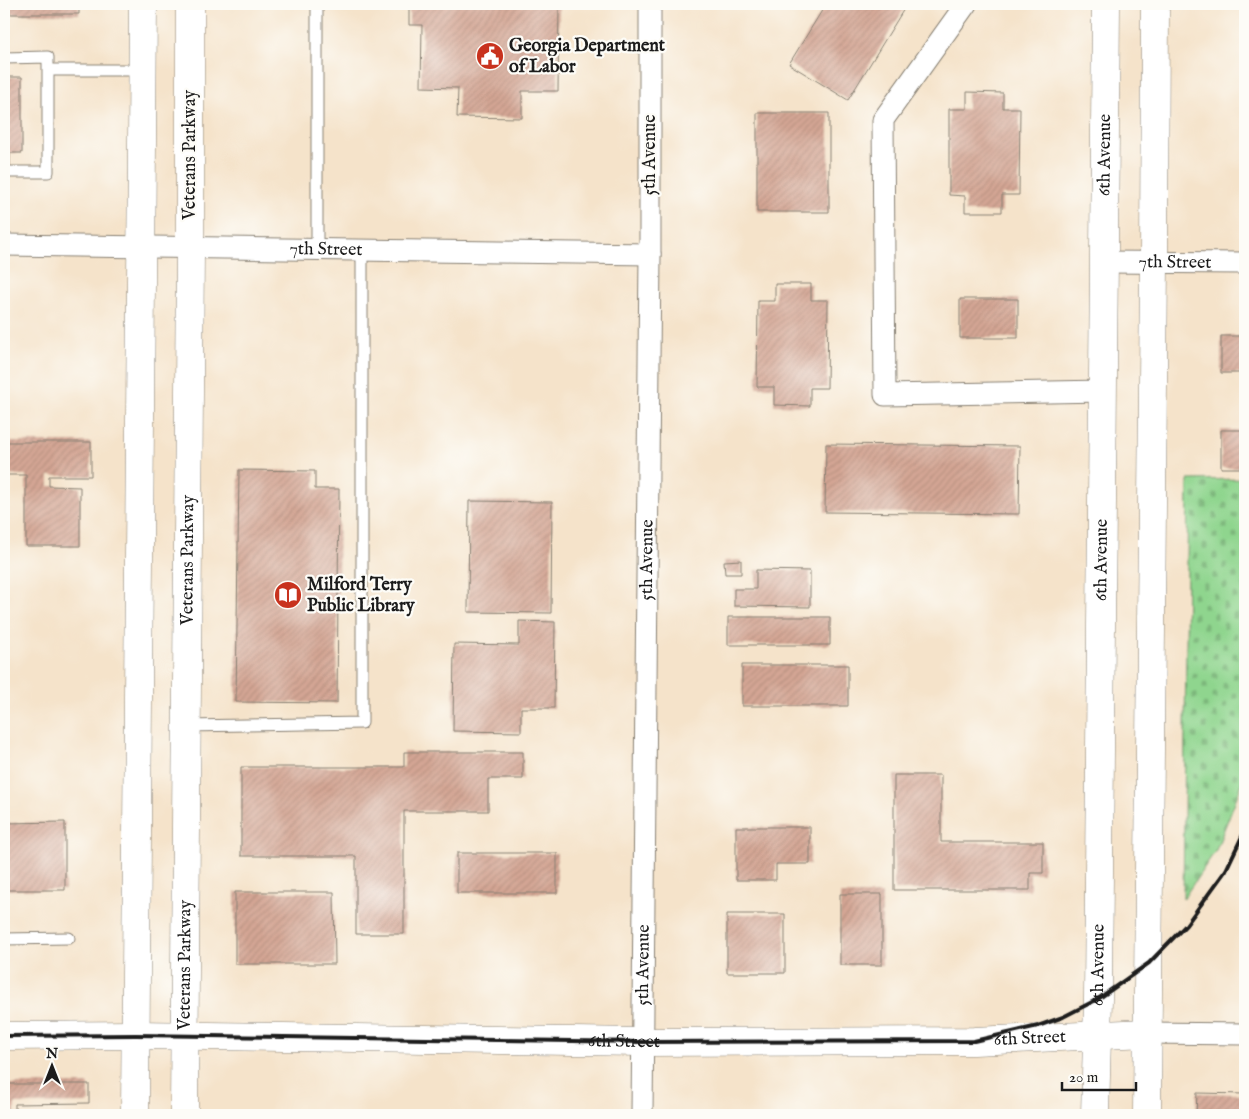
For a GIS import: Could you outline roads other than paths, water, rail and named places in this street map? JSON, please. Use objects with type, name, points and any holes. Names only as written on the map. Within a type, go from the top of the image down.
[{"type":"main road","points":[[136,1115],[143,4]]},
{"type":"main road","name":"Veterans Parkway","points":[[184,1115],[190,4]]},
{"type":"main road","name":"6th Avenue","points":[[1095,1115],[1098,1034],[1106,4]]},
{"type":"main road","points":[[1147,1115],[1155,4]]},
{"type":"main road","name":"6th Street","points":[[4,1036],[136,1035],[642,1042],[974,1041],[1147,1033]]},
{"type":"street","name":"5th Avenue","points":[[642,1115],[650,254],[650,4]]},
{"type":"street","points":[[966,4],[883,120],[885,395],[1103,392]]},
{"type":"street","name":"7th Street","points":[[4,245],[650,254]]},
{"type":"street","name":"7th Street","points":[[1104,262],[1245,264]]},
{"type":"street","name":"6th Street","points":[[1147,1033],[1245,1034]]},
{"type":"lane","points":[[317,4],[317,250]]},
{"type":"lane","points":[[4,58],[48,57],[48,172],[4,172]]},
{"type":"lane","points":[[48,70],[142,70]]},
{"type":"lane","points":[[186,726],[362,723],[362,251]]},
{"type":"lane","points":[[4,939],[69,938]]},
{"type":"railway","points":[[4,1036],[136,1035],[642,1042],[974,1041],[1038,1026],[1063,1017],[1098,999],[1149,963],[1186,925],[1226,870],[1245,830]]},
{"type":"place","name":"Georgia Department of Labor","points":[[490,56]]},
{"type":"place","name":"Milford Terry Public Library","points":[[288,595]]}]
